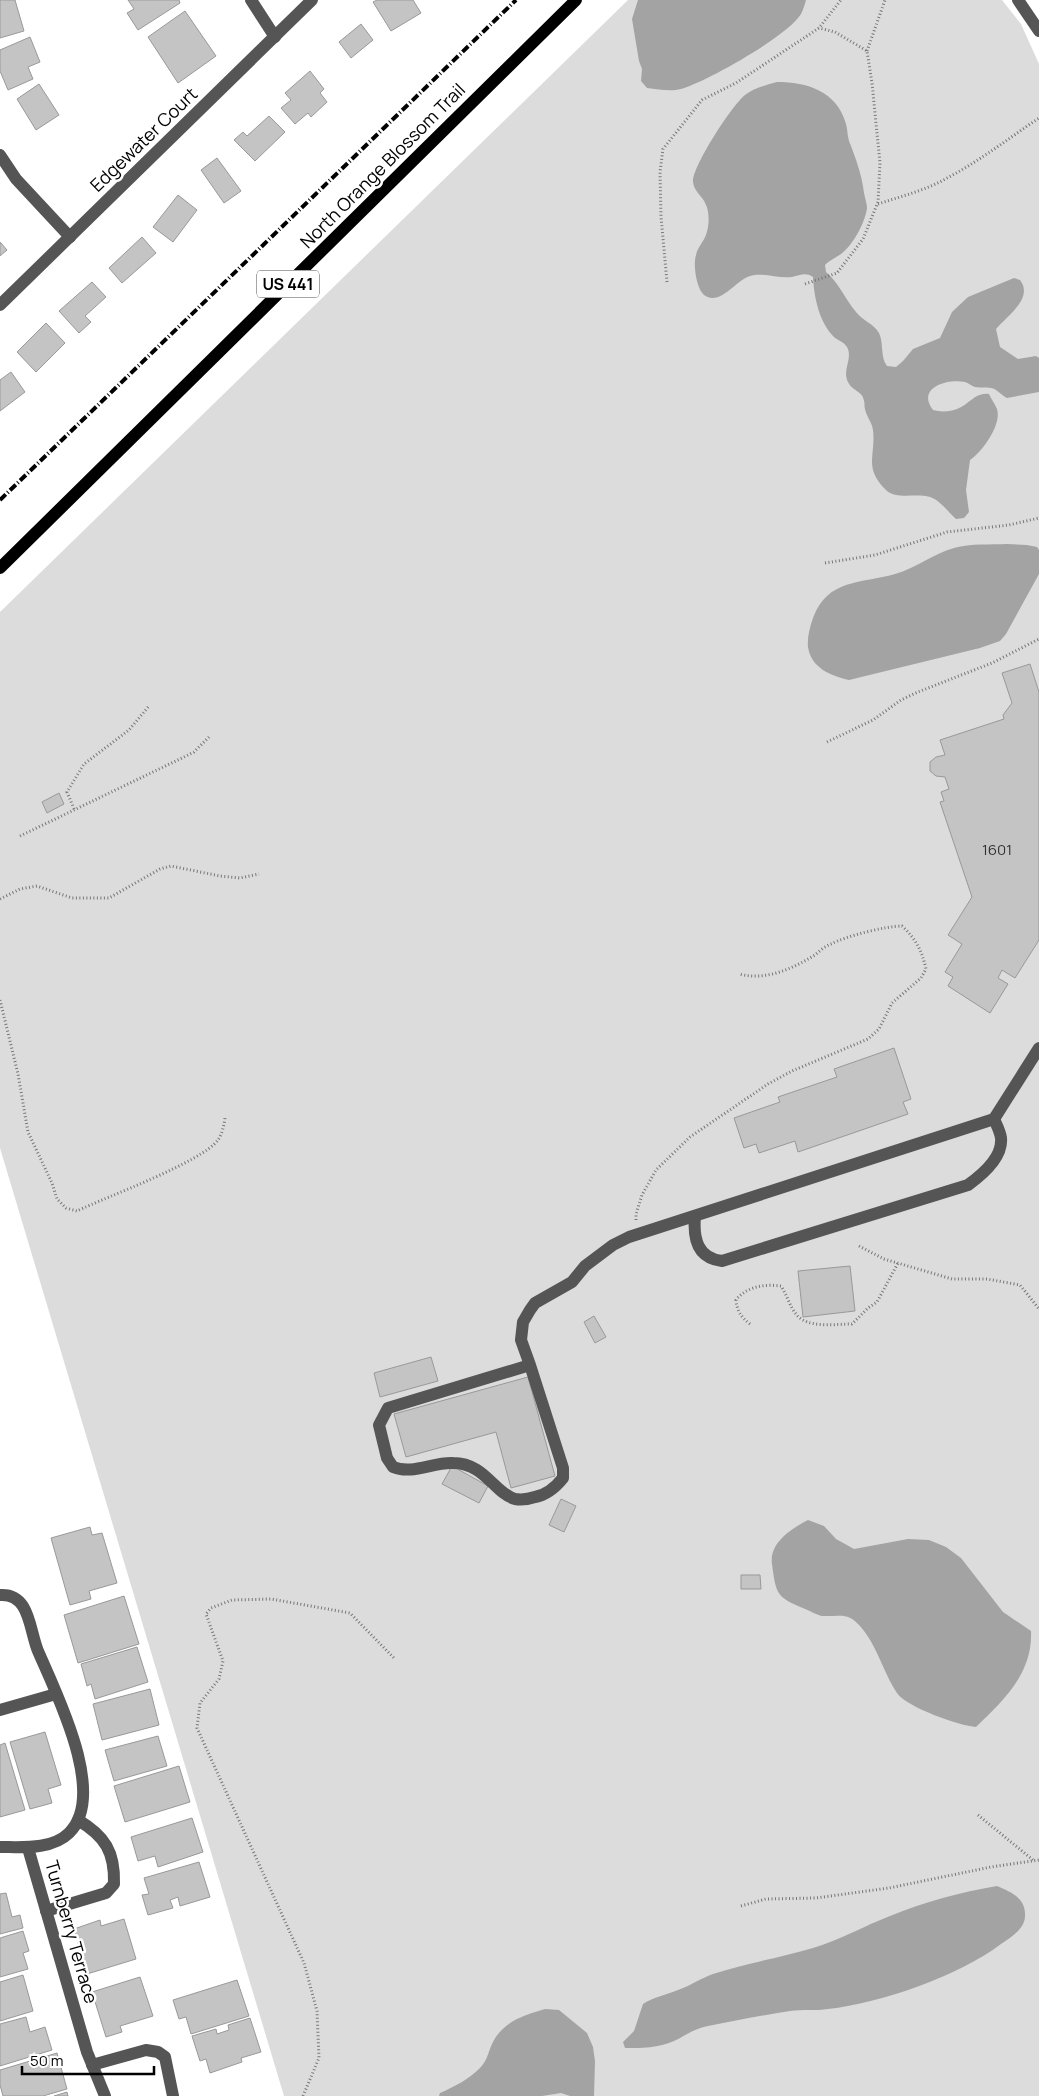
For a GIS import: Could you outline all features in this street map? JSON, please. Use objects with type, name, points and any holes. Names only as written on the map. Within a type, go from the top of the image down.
[{"type":"main road","name":"North Orange Blossom Trail","points":[[0,568],[576,0]]},
{"type":"street","points":[[251,0],[275,37]]},
{"type":"street","name":"Edgewater Court","points":[[0,305],[312,0]]},
{"type":"street","points":[[1018,0],[1039,31]]},
{"type":"street","points":[[0,155],[16,179],[70,237]]},
{"type":"street","points":[[530,1365],[388,1408],[379,1425],[387,1458],[392,1466],[406,1470],[453,1462],[466,1465],[483,1473],[507,1495],[516,1499],[534,1497],[551,1491],[563,1478],[563,1468],[530,1365],[521,1340],[523,1322],[536,1303],[572,1282],[586,1266],[613,1245],[637,1235],[994,1118],[1039,1048]]},
{"type":"street","points":[[695,1217],[694,1227],[698,1247],[703,1254],[712,1260],[722,1261],[968,1185],[981,1176],[997,1154],[1001,1138],[994,1118]]},
{"type":"street","points":[[0,1595],[9,1595],[19,1599],[25,1606],[34,1640],[72,1735],[82,1777],[83,1803],[78,1820],[94,1829],[105,1840],[114,1867],[114,1884],[106,1893],[46,1911]]},
{"type":"street","points":[[0,1710],[56,1694]]},
{"type":"street","name":"Turnberry Terrace","points":[[78,1820],[68,1834],[53,1842],[28,1848],[92,2065],[105,2096]]},
{"type":"street","points":[[0,1847],[28,1848]]},
{"type":"street","points":[[92,2065],[146,2050],[158,2052],[165,2056],[173,2096]]},
{"type":"path","points":[[667,282],[661,217],[660,172],[663,149],[702,100],[736,83],[819,28],[841,0]]},
{"type":"path","points":[[805,284],[837,273],[863,239],[877,205],[880,163],[872,83],[866,51],[885,0]]},
{"type":"path","points":[[819,28],[835,32],[866,51]]},
{"type":"path","points":[[877,205],[931,186],[949,177],[987,154],[1039,118]]},
{"type":"path","points":[[825,563],[876,555],[948,532],[1009,525],[1039,518]]},
{"type":"path","points":[[827,742],[872,720],[901,700],[992,663],[1039,639]]},
{"type":"path","points":[[74,809],[67,792],[84,764],[129,730],[149,706]]},
{"type":"path","points":[[20,836],[194,752],[209,737]]},
{"type":"path","points":[[0,899],[20,889],[38,886],[72,898],[109,898],[160,869],[171,866],[240,878],[259,874]]},
{"type":"path","points":[[637,1235],[636,1214],[642,1195],[656,1170],[690,1137],[768,1084],[792,1071],[868,1039],[879,1029],[892,1003],[921,978],[926,968],[921,950],[911,934],[902,926],[889,926],[831,943],[792,968],[752,978],[739,974]]},
{"type":"path","points":[[0,1000],[18,1074],[28,1132],[52,1183],[57,1199],[66,1208],[77,1211],[206,1152],[217,1140],[223,1129],[225,1118]]},
{"type":"path","points":[[860,1246],[884,1259],[952,1279],[987,1279],[1020,1285],[1039,1309]]},
{"type":"path","points":[[750,1324],[742,1318],[737,1309],[736,1300],[742,1292],[767,1284],[781,1286],[796,1314],[808,1323],[852,1324],[877,1302],[898,1263]]},
{"type":"path","points":[[304,2096],[319,2058],[317,2011],[304,1963],[197,1728],[200,1703],[219,1679],[223,1661],[206,1614],[210,1608],[232,1600],[271,1598],[350,1613],[395,1659]]},
{"type":"path","points":[[978,1815],[1033,1860]]},
{"type":"path","points":[[741,1906],[766,1899],[816,1898],[889,1888],[991,1867],[1039,1860]]},
{"type":"shaded area","points":[[628,0],[1002,0],[1021,24],[1039,64],[1039,2096],[284,2096],[0,1148],[0,612]]},
{"type":"shaded area","points":[[638,0],[806,0],[801,14],[793,23],[764,46],[693,85],[677,90],[668,90],[647,88],[641,81],[642,69],[632,19]]},
{"type":"shaded area","points":[[777,82],[799,84],[819,91],[828,96],[842,113],[861,175],[867,208],[858,233],[841,254],[825,265],[826,272],[835,281],[856,312],[879,333],[887,366],[896,367],[913,349],[940,338],[952,312],[968,297],[1014,278],[1020,280],[1024,293],[1021,300],[1012,313],[996,329],[1000,347],[1018,359],[1036,356],[1039,358],[1039,392],[1007,398],[993,389],[975,387],[958,381],[942,383],[936,386],[928,396],[933,410],[951,411],[962,407],[980,395],[989,394],[997,409],[997,423],[990,438],[970,460],[966,490],[969,512],[964,518],[956,519],[941,504],[930,497],[895,495],[886,490],[879,482],[875,475],[872,461],[872,427],[863,398],[846,378],[849,358],[848,349],[834,337],[821,317],[816,301],[813,277],[805,274],[792,277],[755,275],[745,278],[716,298],[710,298],[701,292],[696,276],[695,259],[707,232],[709,216],[705,202],[694,185],[694,174],[714,137],[739,101],[752,90]]},
{"type":"shaded area","points":[[1007,544],[1037,547],[1039,550],[1039,574],[1006,634],[1000,641],[980,648],[849,680],[823,670],[813,660],[808,643],[813,618],[819,605],[837,589],[858,582],[895,574],[960,546]]},
{"type":"shaded area","points":[[808,1520],[824,1526],[836,1539],[854,1549],[908,1539],[929,1540],[946,1547],[961,1558],[1003,1612],[1031,1631],[1027,1660],[1022,1673],[997,1707],[976,1727],[934,1715],[902,1698],[892,1685],[866,1633],[851,1618],[818,1615],[788,1601],[779,1593],[772,1564],[774,1550],[788,1532]]},
{"type":"shaded area","points":[[997,1886],[1017,1896],[1020,1900],[1025,1910],[1023,1925],[1013,1936],[984,1956],[942,1977],[895,1994],[849,2006],[819,2010],[795,2010],[749,2018],[703,2027],[662,2045],[644,2048],[625,2048],[623,2042],[634,2031],[643,2004],[651,2000],[713,1974],[823,1945],[916,1906],[956,1894]]},
{"type":"shaded area","points":[[545,2009],[559,2010],[587,2033],[593,2047],[595,2061],[594,2096],[570,2096],[561,2093],[542,2096],[439,2096],[440,2093],[471,2076],[480,2068],[486,2060],[496,2036],[514,2020]]},
{"type":"building","points":[[0,0],[15,0],[24,31],[0,38]]},
{"type":"building","points":[[128,0],[179,0],[180,3],[138,30],[127,13],[134,9]]},
{"type":"building","points":[[377,0],[413,0],[421,13],[391,31],[373,2]]},
{"type":"building","points":[[185,11],[216,56],[178,83],[148,37]]},
{"type":"building","points":[[361,24],[373,40],[351,58],[339,42]]},
{"type":"building","points":[[30,37],[40,62],[28,67],[33,79],[8,90],[0,71],[0,50]]},
{"type":"building","points":[[310,71],[324,89],[320,93],[327,102],[311,117],[308,113],[295,124],[281,108],[291,100],[285,93]]},
{"type":"building","points":[[39,84],[59,115],[36,130],[17,99]]},
{"type":"building","points":[[269,116],[285,132],[255,161],[234,140],[243,132],[247,136]]},
{"type":"building","points":[[217,158],[241,191],[224,203],[201,170]]},
{"type":"building","points":[[178,195],[197,210],[173,242],[153,227]]},
{"type":"building","points":[[142,237],[156,253],[122,283],[109,268]]},
{"type":"building","points":[[0,242],[7,250],[0,256]]},
{"type":"building","points":[[92,282],[106,297],[85,316],[91,322],[79,333],[59,311]]},
{"type":"building","points":[[46,323],[65,343],[36,372],[17,352]]},
{"type":"building","points":[[11,372],[25,392],[0,411],[0,380]]},
{"type":"building","points":[[1030,664],[1039,692],[1039,940],[1015,978],[1002,970],[998,978],[1008,984],[990,1013],[948,986],[953,977],[945,972],[962,944],[948,935],[972,897],[940,802],[944,801],[941,792],[949,789],[945,777],[936,776],[930,771],[930,762],[936,757],[945,755],[940,740],[1004,719],[1003,715],[1012,703],[1002,673]]},
{"type":"building","points":[[59,793],[64,804],[47,813],[42,802]]},
{"type":"building","points":[[894,1048],[911,1099],[903,1102],[908,1114],[798,1152],[795,1141],[759,1153],[756,1144],[744,1148],[734,1118],[780,1102],[778,1097],[837,1077],[834,1069]]},
{"type":"building","points":[[850,1266],[855,1311],[803,1317],[798,1271]]},
{"type":"building","points":[[594,1316],[606,1337],[595,1343],[584,1322]]},
{"type":"building","points":[[431,1357],[438,1381],[380,1397],[374,1373]]},
{"type":"building","points":[[528,1377],[555,1476],[511,1488],[496,1432],[406,1457],[394,1414]]},
{"type":"building","points":[[452,1466],[488,1486],[479,1503],[442,1484]]},
{"type":"building","points":[[561,1499],[576,1506],[564,1532],[549,1525]]},
{"type":"building","points":[[90,1527],[92,1535],[102,1533],[117,1583],[89,1591],[91,1599],[70,1605],[51,1538]]},
{"type":"building","points":[[741,1575],[760,1575],[761,1589],[741,1589]]},
{"type":"building","points":[[124,1596],[139,1644],[78,1663],[64,1615]]},
{"type":"building","points":[[137,1647],[148,1682],[95,1699],[91,1684],[87,1686],[81,1664]]},
{"type":"building","points":[[150,1689],[159,1725],[102,1740],[93,1704]]},
{"type":"building","points":[[45,1732],[61,1785],[48,1789],[52,1803],[30,1809],[10,1742]]},
{"type":"building","points":[[158,1736],[167,1766],[114,1781],[105,1750]]},
{"type":"building","points":[[5,1743],[25,1810],[0,1817],[0,1745]]},
{"type":"building","points":[[179,1766],[190,1802],[125,1822],[114,1786]]},
{"type":"building","points":[[192,1818],[203,1852],[158,1867],[155,1856],[138,1861],[131,1837]]},
{"type":"building","points":[[199,1862],[210,1897],[180,1906],[178,1897],[170,1900],[173,1908],[148,1915],[142,1895],[149,1894],[144,1878]]},
{"type":"building","points":[[6,1893],[12,1917],[20,1915],[23,1928],[0,1934],[0,1894]]},
{"type":"building","points":[[124,1919],[136,1959],[87,1974],[74,1929],[100,1920],[101,1926]]},
{"type":"building","points":[[23,1931],[29,1951],[23,1953],[28,1969],[0,1977],[0,1938]]},
{"type":"building","points":[[23,1975],[33,2011],[0,2021],[0,1982]]},
{"type":"building","points":[[140,1977],[153,2016],[120,2026],[122,2032],[106,2037],[92,1992]]},
{"type":"building","points":[[237,1980],[249,2016],[191,2034],[186,2017],[179,2019],[173,2000]]},
{"type":"building","points":[[26,2017],[30,2032],[45,2027],[52,2050],[0,2066],[0,2024]]},
{"type":"building","points":[[250,2018],[261,2052],[241,2058],[242,2062],[210,2073],[206,2059],[200,2061],[192,2036],[216,2029],[217,2034],[229,2030],[228,2025]]},
{"type":"building","points":[[57,2053],[67,2089],[43,2096],[3,2096],[0,2085],[0,2070]]},
{"type":"building","points":[[67,2092],[68,2096],[54,2096]]},
{"type":"railway","points":[[0,500],[516,0]]}]
